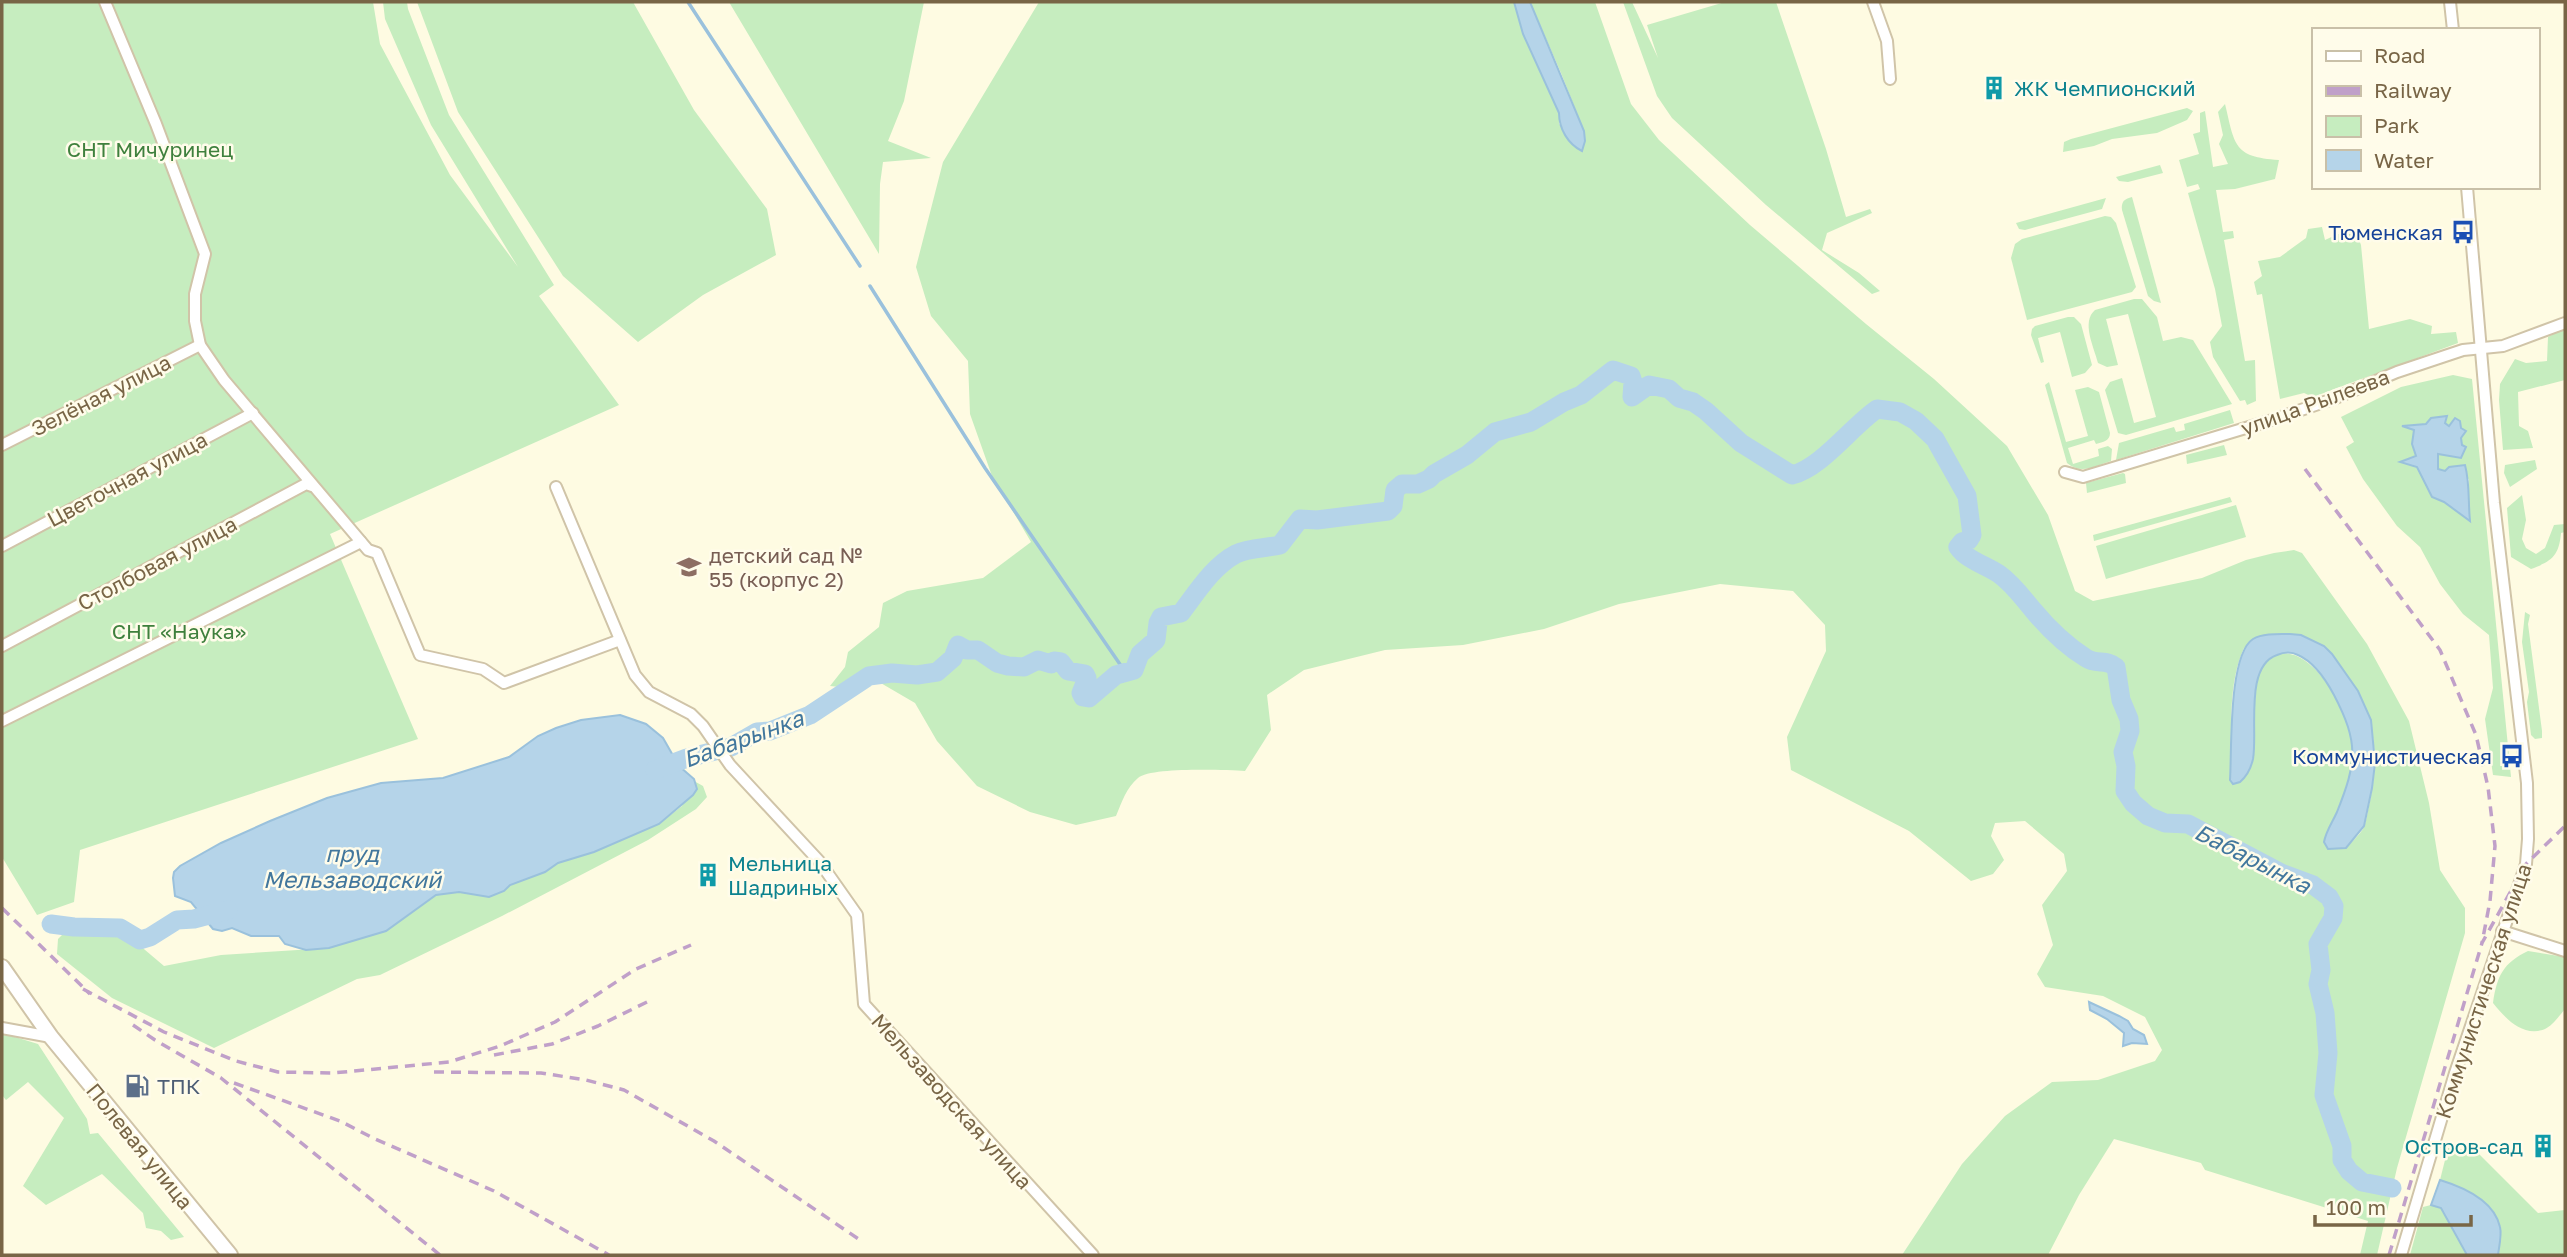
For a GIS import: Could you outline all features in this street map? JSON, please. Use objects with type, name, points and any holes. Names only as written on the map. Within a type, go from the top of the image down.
[{"type":"street","points":[[105,2],[156,124],[205,254],[195,294],[195,321],[200,345],[224,380],[312,486],[368,550],[377,553],[420,655],[483,669],[505,683],[620,640]]},
{"type":"street","points":[[1873,2],[1887,41],[1889,79]]},
{"type":"street","points":[[2450,2],[2453,28]]},
{"type":"street","name":"Коммунистическая улица","points":[[2400,1255],[2455,1073],[2526,864],[2528,839],[2528,783],[2494,503],[2468,189]]},
{"type":"street","name":"улица Рылеева","points":[[2066,472],[2083,477],[2269,421],[2463,350],[2502,346],[2565,323]]},
{"type":"street","name":"Зелёная улица","points":[[2,445],[200,345]]},
{"type":"street","name":"Цветочная улица","points":[[2,546],[253,414]]},
{"type":"street","name":"Столбовая улица","points":[[2,646],[306,484],[312,486]]},
{"type":"street","name":"Мельзаводская улица","points":[[556,486],[620,640],[643,686],[657,697],[691,714],[730,765],[819,861],[858,915],[864,1004],[1093,1255]]},
{"type":"street","points":[[2,720],[361,542]]},
{"type":"street","points":[[2502,931],[2565,951]]},
{"type":"street","name":"Полевая улица","points":[[2,967],[51,1037],[230,1255]]},
{"type":"street","points":[[2,1028],[51,1037]]},
{"type":"green space","name":"СНТ «Наука»","points":[[2,2],[373,2],[380,44],[450,175],[518,267],[431,125],[385,19],[383,2],[407,2],[449,115],[554,285],[539,296],[619,405],[330,534],[418,739],[80,850],[74,902],[37,915],[2,857]]},
{"type":"green space","points":[[417,2],[633,2],[694,110],[767,209],[776,255],[703,295],[638,342],[563,276],[458,112]]},
{"type":"green space","points":[[729,2],[924,2],[904,101],[888,141],[931,158],[883,162],[879,254]]},
{"type":"green space","points":[[1039,2],[1514,2],[1523,34],[1559,114],[1559,124],[1585,142],[1584,131],[1530,2],[1595,2],[1631,104],[1659,140],[1750,225],[1934,379],[2007,446],[2048,515],[2075,591],[2093,601],[2202,578],[2246,560],[2294,550],[2302,553],[2367,644],[2409,721],[2429,803],[2440,870],[2465,908],[2465,933],[2397,1168],[2377,1255],[2360,1255],[2368,1221],[2205,1170],[2201,1163],[2114,1139],[2079,1195],[2048,1255],[1902,1255],[1962,1164],[2005,1116],[2052,1082],[2098,1080],[2155,1061],[2162,1050],[2145,1017],[2103,996],[2045,987],[2037,974],[2053,945],[2042,905],[2067,871],[2064,854],[2025,821],[1995,823],[1991,836],[2004,860],[1993,874],[1971,881],[1909,831],[1791,770],[1787,737],[1826,651],[1825,625],[1793,591],[1720,584],[1619,604],[1544,629],[1463,645],[1385,650],[1304,670],[1267,695],[1271,730],[1245,771],[1189,770],[1146,774],[1130,786],[1116,816],[1076,825],[1030,812],[977,786],[937,741],[915,703],[879,682],[860,689],[830,686],[845,667],[848,652],[879,627],[883,603],[907,591],[983,578],[1031,542],[992,476],[970,414],[968,361],[931,316],[916,267],[943,162]],"holes":[[[2290,634],[2322,647],[2340,665],[2355,688],[2369,718],[2374,749],[2373,783],[2364,827],[2346,848],[2324,842],[2351,768],[2353,741],[2337,699],[2328,684],[2305,661],[2292,655],[2280,654],[2262,667],[2257,679],[2253,760],[2230,780],[2232,696],[2238,663],[2244,648]]]},
{"type":"green space","points":[[1623,2],[1632,2],[1658,58],[1647,25],[1725,2],[1776,2],[1846,217],[1870,209],[1872,213],[1827,233],[1822,250],[1859,273],[1880,291],[1872,294],[1766,205],[1672,118],[1657,96]]},
{"type":"green space","points":[[2225,104],[2238,146],[2253,156],[2279,160],[2275,179],[2235,189],[2216,190],[2223,232],[2233,231],[2234,238],[2224,240],[2245,361],[2255,360],[2256,401],[2247,405],[2245,400],[2240,401],[2213,357],[2210,342],[2222,326],[2215,289],[2188,193],[2200,189],[2198,184],[2187,187],[2179,160],[2199,154],[2193,134],[2200,132],[2200,113],[2205,111],[2213,167],[2228,164],[2219,144],[2223,135],[2218,112]]},
{"type":"green space","points":[[2187,108],[2193,111],[2187,120],[2157,133],[2112,139],[2094,146],[2063,152],[2064,142],[2071,139]]},
{"type":"green space","points":[[2160,165],[2163,173],[2128,182],[2119,181],[2116,177]]},
{"type":"green space","points":[[2132,197],[2161,303],[2148,296],[2122,210],[2124,201]]},
{"type":"green space","points":[[2106,198],[2102,209],[2025,230],[2019,229],[2016,223]]},
{"type":"green space","points":[[2105,216],[2111,217],[2116,223],[2136,287],[2132,292],[2027,320],[2011,258],[2015,244],[2022,239]]},
{"type":"green space","points":[[2322,227],[2325,240],[2338,234],[2357,234],[2361,245],[2369,329],[2410,319],[2432,326],[2431,334],[2456,332],[2458,343],[2313,397],[2304,393],[2280,399],[2262,294],[2257,295],[2254,282],[2262,276],[2258,261],[2280,257],[2306,238],[2308,229]]},
{"type":"green space","points":[[2142,299],[2157,317],[2163,341],[2181,337],[2193,340],[2232,404],[2126,435],[2118,433],[2105,390],[2110,382],[2122,378],[2134,423],[2156,417],[2128,314],[2106,319],[2118,365],[2107,367],[2098,363],[2089,321],[2095,310]]},
{"type":"green space","points":[[2074,317],[2081,324],[2092,365],[2085,373],[2072,377],[2060,332],[2038,338],[2044,362],[2041,363],[2031,335],[2035,326]]},
{"type":"green space","points":[[2565,328],[2565,380],[2518,392],[2519,426],[2528,431],[2533,448],[2503,450],[2500,384],[2515,359],[2526,363],[2547,361],[2548,337]]},
{"type":"green space","points":[[2453,375],[2472,379],[2511,777],[2493,775],[2485,719],[2493,688],[2489,635],[2463,614],[2440,584],[2420,547],[2397,526],[2363,479],[2346,447],[2354,442],[2341,417],[2401,387]],"holes":[[[2447,417],[2445,423],[2461,437],[2461,458],[2438,454],[2438,469],[2469,479],[2467,497],[2470,521],[2444,502],[2432,497],[2417,467],[2402,461],[2416,456],[2412,444],[2414,429],[2404,426],[2426,424]]]},
{"type":"green space","points":[[2049,382],[2066,442],[2088,436],[2075,390],[2088,387],[2099,392],[2109,438],[2096,444],[2094,440],[2068,448],[2073,464],[2099,456],[2098,449],[2108,446],[2112,449],[2111,461],[2083,469],[2067,463],[2045,385]]},
{"type":"green space","points":[[2230,410],[2234,423],[2116,460],[2119,443],[2174,427],[2176,432],[2185,430],[2184,424]]},
{"type":"green space","points":[[2224,445],[2227,455],[2187,464],[2186,455]]},
{"type":"green space","points":[[2535,460],[2537,469],[2510,487],[2504,473],[2505,465]]},
{"type":"green space","points":[[2123,473],[2126,483],[2087,493],[2086,483]]},
{"type":"green space","points":[[2522,495],[2526,520],[2522,539],[2526,548],[2536,554],[2545,548],[2554,525],[2565,524],[2565,532],[2561,533],[2553,557],[2531,569],[2511,557],[2507,508]]},
{"type":"green space","points":[[2230,497],[2232,502],[2094,541],[2093,535]]},
{"type":"green space","points":[[2236,505],[2246,537],[2106,579],[2096,546]]},
{"type":"green space","points":[[2525,612],[2530,615],[2528,624],[2542,731],[2542,738],[2535,739],[2531,735],[2527,702],[2529,692],[2522,642]]},
{"type":"green space","points":[[694,781],[703,786],[707,797],[696,809],[648,840],[502,916],[380,975],[357,979],[214,1048],[112,998],[57,954],[58,939],[66,931],[118,931],[164,966],[221,955],[329,948],[386,931],[436,895],[459,892],[489,896],[545,872],[558,863],[594,852],[659,824],[682,806]]},
{"type":"green space","points":[[2528,951],[2565,957],[2565,1009],[2545,1029],[2537,1031],[2529,1031],[2515,1025],[2493,1003],[2503,971],[2513,960]]},
{"type":"green space","points":[[2,1033],[38,1044],[87,1119],[90,1134],[98,1133],[184,1237],[171,1240],[161,1231],[146,1228],[143,1213],[102,1174],[46,1205],[23,1186],[64,1118],[28,1082],[6,1100],[2,1095]]},
{"type":"green space","points":[[2448,1148],[2476,1151],[2538,1213],[2565,1210],[2565,1255],[2498,1255],[2501,1228],[2440,1180]]},
{"type":"green space","points":[[2431,1205],[2441,1208],[2467,1255],[2410,1255],[2423,1207]]},
{"type":"water","points":[[1514,2],[1530,2],[1584,131],[1582,151],[1569,140],[1563,130],[1559,113],[1523,34]]},
{"type":"water","points":[[2447,416],[2445,423],[2449,426],[2455,418],[2460,421],[2461,428],[2466,431],[2461,438],[2462,445],[2466,447],[2461,458],[2438,454],[2438,469],[2445,471],[2449,467],[2465,465],[2470,521],[2444,502],[2432,497],[2417,467],[2400,462],[2416,456],[2412,444],[2414,430],[2402,426],[2426,424],[2431,418]]},
{"type":"water","points":[[2301,635],[2324,646],[2332,654],[2358,691],[2371,720],[2375,763],[2372,788],[2364,826],[2346,848],[2328,849],[2324,842],[2337,812],[2351,766],[2348,726],[2331,689],[2319,672],[2304,658],[2293,653],[2280,654],[2267,662],[2260,672],[2254,701],[2252,762],[2240,782],[2233,784],[2230,780],[2235,683],[2245,648],[2257,637]]},
{"type":"water","name":"пруд Мельзаводский","points":[[620,715],[646,724],[663,738],[679,766],[694,779],[697,789],[659,824],[594,852],[558,863],[545,872],[510,885],[504,891],[489,897],[459,892],[436,895],[386,931],[329,948],[306,950],[285,944],[279,936],[251,936],[232,928],[222,931],[213,929],[191,902],[175,896],[174,872],[180,866],[221,843],[270,821],[327,798],[381,783],[443,778],[509,757],[538,736],[556,728],[581,720]]},
{"type":"water","points":[[2089,1002],[2128,1021],[2133,1029],[2144,1035],[2147,1044],[2132,1043],[2123,1046],[2124,1033],[2090,1010]]},
{"type":"water","points":[[2440,1180],[2468,1191],[2491,1209],[2501,1230],[2498,1255],[2467,1255],[2441,1208],[2431,1205]]},
{"type":"waterway","points":[[688,2],[860,266]]},
{"type":"waterway","points":[[870,286],[985,468],[1126,673]]},
{"type":"waterway","name":"Бабарынка","points":[[655,770],[687,758],[731,747],[757,732],[770,731],[810,715],[869,676],[937,672],[953,658],[958,645],[967,650],[978,650],[997,663],[1008,666],[1024,667],[1038,660],[1051,664],[1054,661],[1061,662],[1068,671],[1085,674],[1087,678],[1081,693],[1083,697],[1089,698],[1116,675],[1134,670],[1140,654],[1156,640],[1161,617],[1181,613],[1206,580],[1228,559],[1246,550],[1280,545],[1300,519],[1317,520],[1388,511],[1393,506],[1395,490],[1402,484],[1418,484],[1429,479],[1467,455],[1495,432],[1531,422],[1581,395],[1613,370],[1631,376],[1632,397],[1649,385],[1669,389],[1679,398],[1693,402],[1706,411],[1741,443],[1792,475],[1825,456],[1877,409],[1900,412],[1916,421],[1935,439],[1967,496],[1972,535],[1958,547],[1962,552],[2004,578],[2071,648],[2090,660],[2116,667],[2121,700],[2129,719],[2130,731],[2123,752],[2126,766],[2125,791],[2133,803],[2148,816],[2165,823],[2188,824],[2281,873],[2313,885],[2329,897],[2334,906],[2333,918],[2318,944],[2321,970],[2318,984],[2325,1013],[2328,1053],[2324,1095],[2342,1146],[2342,1160],[2349,1171],[2362,1182],[2392,1188]]},
{"type":"waterway","name":"Бабарынка","points":[[51,924],[120,928],[140,940],[150,937],[177,920],[194,919],[228,910]]},
{"type":"railway","points":[[2305,469],[2440,650],[2476,735],[2488,787],[2495,846],[2490,901],[2482,943]]},
{"type":"railway","points":[[2389,1255],[2482,943],[2526,864],[2565,826]]},
{"type":"railway","points":[[2,908],[90,994]]},
{"type":"railway","points":[[83,989],[164,1032],[236,1061],[278,1072],[333,1073],[449,1062],[500,1046],[555,1022],[636,969],[691,945]]},
{"type":"railway","points":[[494,1055],[552,1044],[598,1026],[651,1000]]},
{"type":"railway","points":[[133,1025],[221,1078],[440,1255]]},
{"type":"railway","points":[[434,1072],[541,1073],[586,1080],[624,1090],[714,1141],[860,1240]]},
{"type":"railway","points":[[234,1083],[340,1121],[494,1191],[609,1255]]},
{"type":"place","name":"ЖК Чемпионский","points":[[1994,88]]},
{"type":"place","name":"Тюменская","points":[[2463,232]]},
{"type":"place","name":"детский сад № 55 (корпус 2)","points":[[689,567]]},
{"type":"place","name":"Коммунистическая","points":[[2512,756]]},
{"type":"place","name":"Мельница Шадриных","points":[[708,875]]},
{"type":"place","name":"ТПК","points":[[137,1086]]},
{"type":"place","name":"Остров-сад","points":[[2543,1146]]},
{"type":"park label","name":"СНТ Мичуринец","points":[[150,149]]}]
